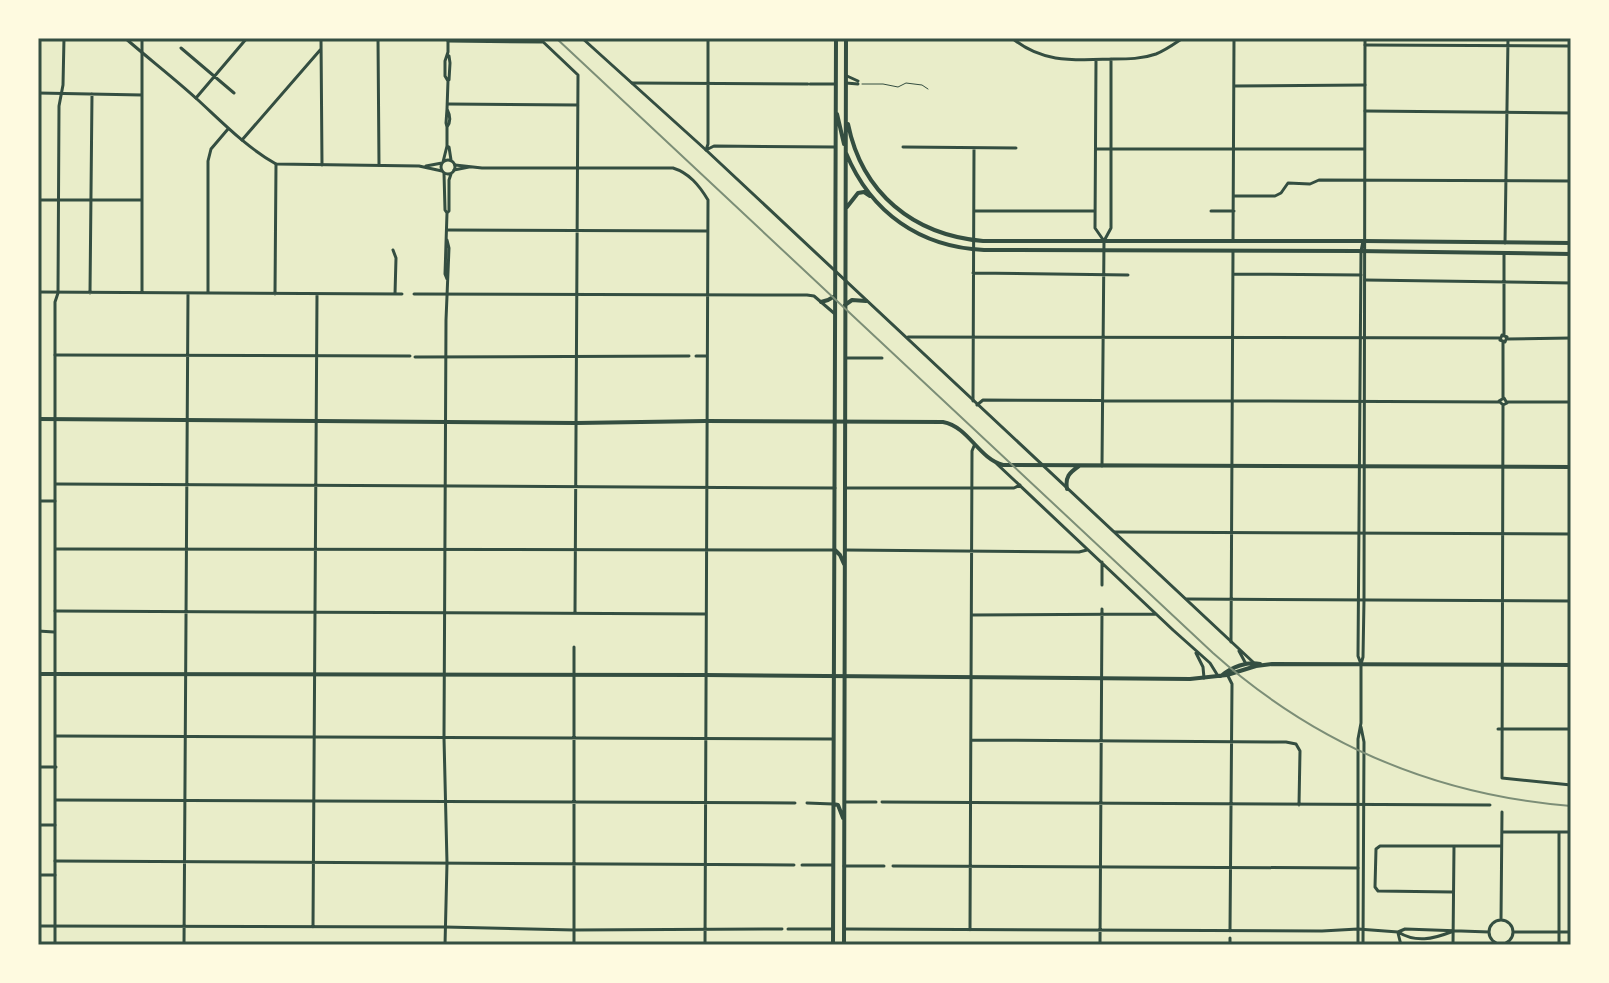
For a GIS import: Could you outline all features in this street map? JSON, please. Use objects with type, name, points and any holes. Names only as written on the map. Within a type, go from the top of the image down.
[{"type":"main road","points":[[833,945],[836,38]]},
{"type":"main road","points":[[844,945],[846,38]]},
{"type":"main road","points":[[835,104],[845,151],[872,197],[891,216],[914,231],[940,243],[973,250],[1571,254]]},
{"type":"main road","points":[[846,114],[851,140],[861,164],[884,197],[921,224],[941,233],[973,240],[1571,243]]},
{"type":"main road","points":[[845,209],[858,193],[864,192],[872,197]]},
{"type":"main road","points":[[1216,251],[1233,241]]},
{"type":"main road","points":[[1233,251],[1246,241]]},
{"type":"main road","points":[[1490,253],[1505,243]]},
{"type":"main road","points":[[1504,253],[1517,243]]},
{"type":"main road","points":[[821,302],[835,296]]},
{"type":"main road","points":[[845,305],[852,300],[866,301]]},
{"type":"main road","points":[[835,314],[845,330]]},
{"type":"main road","points":[[38,419],[943,422],[959,428],[997,464],[1571,467]]},
{"type":"main road","points":[[1067,489],[1069,473],[1079,466]]},
{"type":"main road","points":[[835,537],[838,547],[845,550]]},
{"type":"main road","points":[[835,550],[845,566]]},
{"type":"main road","points":[[1222,676],[1227,670],[1246,664],[1571,665]]},
{"type":"main road","points":[[38,674],[1204,678],[1222,676],[1255,664]]},
{"type":"main road","points":[[833,804],[838,805],[844,820]]},
{"type":"street","points":[[55,945],[55,302],[58,293],[59,106],[64,38]]},
{"type":"street","points":[[125,38],[228,129],[276,164],[425,167],[443,172],[469,167],[673,168],[694,180],[708,200],[705,945]]},
{"type":"street","points":[[142,38],[142,292]]},
{"type":"street","points":[[196,98],[247,38]]},
{"type":"street","points":[[321,38],[322,165]]},
{"type":"street","points":[[378,38],[379,165]]},
{"type":"street","points":[[539,38],[578,75],[575,612]]},
{"type":"street","points":[[582,38],[706,150],[1255,664]]},
{"type":"street","points":[[706,150],[708,38]]},
{"type":"street","points":[[1012,38],[1031,50],[1065,61],[1152,55],[1183,38]]},
{"type":"street","points":[[1233,241],[1234,38]]},
{"type":"street","points":[[1362,338],[1365,280],[1365,38]]},
{"type":"street","points":[[1505,243],[1508,38]]},
{"type":"street","points":[[447,213],[442,162],[447,146],[448,81],[445,61],[448,40],[543,42]]},
{"type":"street","points":[[1365,45],[1571,46]]},
{"type":"street","points":[[181,48],[234,93]]},
{"type":"street","points":[[242,140],[322,48]]},
{"type":"street","points":[[1102,466],[1103,250],[1111,228],[1111,59]]},
{"type":"street","points":[[1096,60],[1095,228],[1104,241]]},
{"type":"street","points":[[846,75],[858,82]]},
{"type":"street","points":[[846,83],[858,82]]},
{"type":"street","points":[[631,83],[835,84]]},
{"type":"street","points":[[1234,86],[1365,85]]},
{"type":"street","points":[[38,93],[142,95]]},
{"type":"street","points":[[90,293],[92,94]]},
{"type":"street","points":[[448,107],[578,105]]},
{"type":"street","points":[[1365,111],[1571,113]]},
{"type":"street","points":[[208,293],[208,161],[211,149],[228,129]]},
{"type":"street","points":[[445,945],[447,213],[449,180],[454,169],[447,146]]},
{"type":"street","points":[[706,150],[714,146],[834,147]]},
{"type":"street","points":[[903,147],[1016,148]]},
{"type":"street","points":[[973,401],[974,148]]},
{"type":"street","points":[[1096,149],[1364,149]]},
{"type":"street","points":[[425,167],[451,160]]},
{"type":"street","points":[[275,294],[276,164]]},
{"type":"street","points":[[1234,196],[1275,196],[1288,183],[1310,184],[1319,180],[1571,181]]},
{"type":"street","points":[[38,200],[142,200]]},
{"type":"street","points":[[973,211],[1095,211]]},
{"type":"street","points":[[1211,211],[1234,211]]},
{"type":"street","points":[[447,230],[707,231]]},
{"type":"street","points":[[393,250],[396,258],[395,294]]},
{"type":"street","points":[[1231,642],[1233,251]]},
{"type":"street","points":[[1360,945],[1364,805],[1361,664],[1358,657],[1362,600],[1363,251]]},
{"type":"street","points":[[1504,253],[1502,778],[1571,785]]},
{"type":"street","points":[[973,273],[1128,275]]},
{"type":"street","points":[[1233,274],[1361,275]]},
{"type":"street","points":[[1365,280],[1571,283]]},
{"type":"street","points":[[38,292],[402,294]]},
{"type":"street","points":[[184,945],[188,293]]},
{"type":"street","points":[[414,294],[807,295],[814,296],[835,314]]},
{"type":"street","points":[[313,927],[317,295]]},
{"type":"street","points":[[904,337],[1571,338]]},
{"type":"street","points":[[55,355],[689,356]]},
{"type":"street","points":[[696,356],[707,356]]},
{"type":"street","points":[[845,358],[882,358]]},
{"type":"street","points":[[977,405],[983,400],[1571,402]]},
{"type":"street","points":[[970,930],[972,451],[975,444]]},
{"type":"street","points":[[997,464],[1232,684],[1230,931]]},
{"type":"street","points":[[56,484],[835,488]]},
{"type":"street","points":[[845,488],[1014,488],[1020,485]]},
{"type":"street","points":[[38,501],[55,501]]},
{"type":"street","points":[[1113,532],[1571,534]]},
{"type":"street","points":[[56,549],[835,550]]},
{"type":"street","points":[[845,550],[1087,550]]},
{"type":"street","points":[[1102,562],[1102,585]]},
{"type":"street","points":[[1186,599],[1571,601]]},
{"type":"street","points":[[55,611],[706,614]]},
{"type":"street","points":[[1100,945],[1102,612]]},
{"type":"street","points":[[972,615],[1157,614]]},
{"type":"street","points":[[38,631],[54,632]]},
{"type":"street","points":[[574,647],[574,945]]},
{"type":"street","points":[[1238,648],[1246,664]]},
{"type":"street","points":[[1194,650],[1203,667],[1204,678]]},
{"type":"street","points":[[1360,945],[1358,736],[1361,723]]},
{"type":"street","points":[[1500,729],[1571,729]]},
{"type":"street","points":[[56,736],[834,739]]},
{"type":"street","points":[[971,740],[1286,742],[1296,744],[1300,751],[1299,805]]},
{"type":"street","points":[[38,767],[56,767]]},
{"type":"street","points":[[56,800],[795,803]]},
{"type":"street","points":[[845,802],[876,802]]},
{"type":"street","points":[[882,802],[1490,805]]},
{"type":"street","points":[[807,803],[833,804]]},
{"type":"street","points":[[1501,920],[1502,812]]},
{"type":"street","points":[[38,825],[55,825]]},
{"type":"street","points":[[1502,832],[1571,832]]},
{"type":"street","points":[[1559,832],[1559,945]]},
{"type":"street","points":[[1453,892],[1378,891],[1375,887],[1376,849],[1380,846],[1501,846]]},
{"type":"street","points":[[1453,945],[1454,846]]},
{"type":"street","points":[[55,861],[794,865]]},
{"type":"street","points":[[802,865],[833,865]]},
{"type":"street","points":[[844,866],[884,866]]},
{"type":"street","points":[[893,866],[1358,868]]},
{"type":"street","points":[[38,875],[55,875]]},
{"type":"street","points":[[1501,920],[1511,925],[1513,932],[1510,941],[1501,945],[1494,942],[1489,932],[1491,925],[1501,920]]},
{"type":"street","points":[[38,926],[833,929]]},
{"type":"street","points":[[844,929],[1360,929],[1398,932],[1405,929],[1489,932]]},
{"type":"street","points":[[1344,931],[1358,936]]},
{"type":"street","points":[[1398,932],[1420,939],[1453,932]]},
{"type":"street","points":[[1398,932],[1401,945]]},
{"type":"street","points":[[1513,932],[1571,932]]},
{"type":"street","points":[[1230,938],[1230,945]]},
{"type":"lane","points":[[858,82],[898,87],[906,83],[928,89]]},
{"type":"railway","points":[[556,38],[1213,653],[1252,685],[1293,714],[1379,760],[1472,790],[1571,806]]}]
